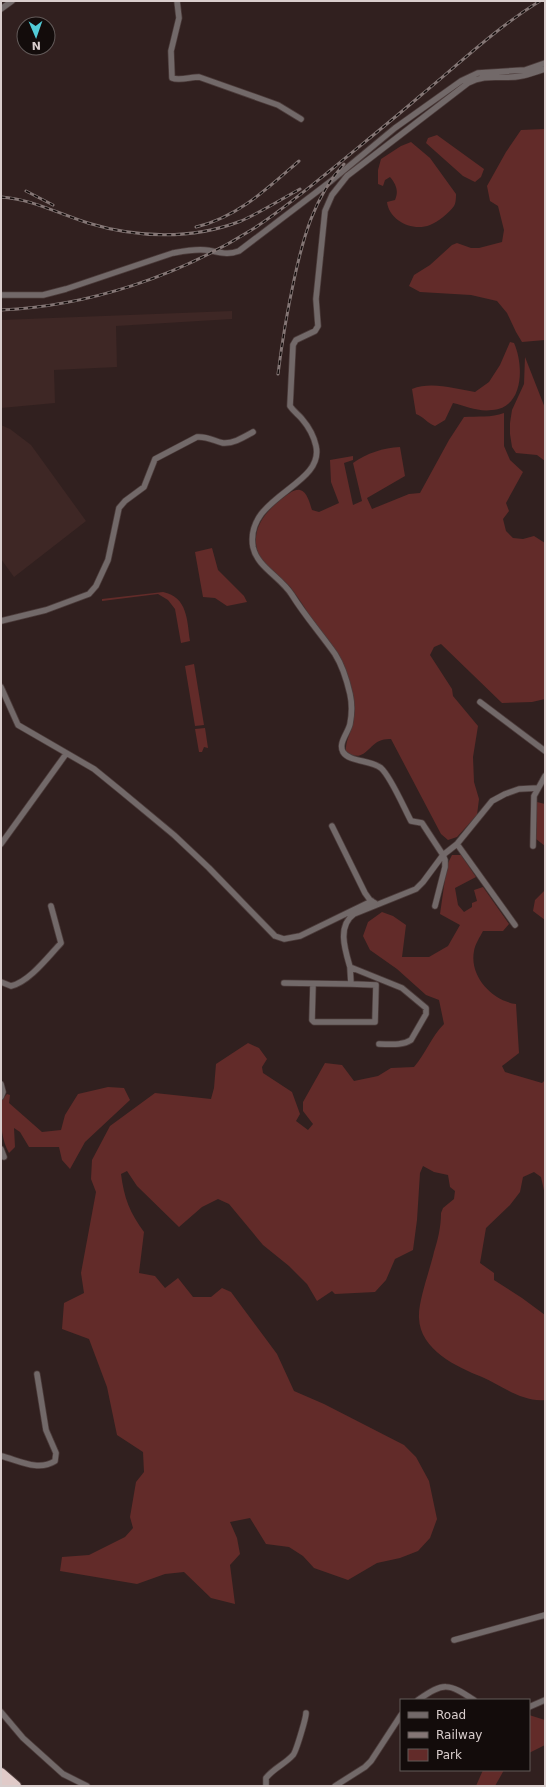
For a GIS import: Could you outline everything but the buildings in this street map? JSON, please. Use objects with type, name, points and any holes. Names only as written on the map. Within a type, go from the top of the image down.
[{"type":"highway","points":[[1,1773],[16,1786]]},
{"type":"highway","points":[[1,1783],[5,1786]]},
{"type":"street","points":[[1,9],[12,1]]},
{"type":"street","points":[[177,1],[179,18],[171,52],[172,78],[176,80],[187,77],[199,77],[278,105],[301,119]]},
{"type":"street","points":[[1,295],[42,294],[66,289],[173,253],[192,250],[207,250],[231,254],[239,251],[331,181],[395,128],[461,81],[478,73],[524,70],[545,63]]},
{"type":"street","points":[[435,906],[445,867],[443,855],[422,823],[411,821],[382,769],[368,762],[345,756],[342,750],[342,743],[348,731],[351,716],[350,698],[338,660],[302,611],[287,587],[259,561],[253,548],[253,529],[261,515],[282,493],[304,478],[316,459],[316,447],[314,440],[306,424],[290,406],[291,360],[293,345],[296,340],[315,331],[318,326],[316,298],[325,211],[332,195],[347,176],[468,83],[481,77],[520,76],[545,69]]},
{"type":"street","points":[[1,621],[46,610],[89,594],[96,586],[108,560],[119,508],[125,501],[144,487],[156,460],[198,437],[204,436],[223,443],[232,442],[253,432]]},
{"type":"street","points":[[1,687],[18,725],[94,770],[174,835],[209,868],[275,936],[284,938],[300,936],[374,903],[416,889],[443,855],[457,844],[492,801],[505,794],[519,790],[538,788]]},
{"type":"street","points":[[480,702],[545,751]]},
{"type":"street","points":[[1,844],[66,754]]},
{"type":"street","points":[[533,846],[532,804],[534,796],[545,776]]},
{"type":"street","points":[[332,826],[365,893],[374,903]]},
{"type":"street","points":[[457,844],[515,925]]},
{"type":"street","points":[[351,984],[350,967],[344,937],[345,924],[348,918],[374,903]]},
{"type":"street","points":[[1,982],[11,986],[22,981],[60,943],[51,906]]},
{"type":"street","points":[[350,967],[402,988],[426,1008],[426,1014],[411,1040],[407,1043],[379,1044]]},
{"type":"street","points":[[284,983],[376,986],[376,1022],[314,1022],[312,1020],[313,984]]},
{"type":"street","points":[[1,1084],[3,1092],[1,1097]]},
{"type":"street","points":[[1,1148],[4,1157]]},
{"type":"street","points":[[1,1456],[26,1464],[43,1465],[55,1461],[56,1453],[45,1425],[37,1374]]},
{"type":"street","points":[[454,1640],[545,1615]]},
{"type":"street","points":[[419,1699],[433,1689],[443,1686],[454,1689],[472,1699]]},
{"type":"street","points":[[530,1707],[545,1700]]},
{"type":"street","points":[[1,1712],[23,1738],[63,1774],[87,1786]]},
{"type":"street","points":[[266,1786],[266,1778],[272,1770],[290,1758],[296,1750],[297,1741],[306,1719],[306,1713]]},
{"type":"street","points":[[335,1786],[365,1768],[400,1717]]},
{"type":"shaded area","points":[[232,311],[232,319],[116,326],[117,367],[54,370],[55,403],[1,408],[1,320]]},
{"type":"shaded area","points":[[1,425],[10,429],[31,445],[86,521],[14,577],[1,559]]},
{"type":"green space","points":[[545,129],[545,340],[522,342],[507,313],[497,301],[471,295],[420,292],[409,286],[414,275],[430,265],[452,245],[457,243],[471,248],[479,248],[502,242],[504,230],[498,206],[490,201],[487,186],[506,152],[521,130]]},
{"type":"green space","points":[[437,135],[484,169],[481,177],[475,182],[463,176],[426,143],[428,138]]},
{"type":"green space","points":[[411,142],[430,158],[456,194],[455,205],[449,212],[436,222],[423,227],[409,226],[402,223],[392,214],[387,202],[395,200],[397,191],[394,182],[390,177],[385,180],[383,186],[378,184],[378,170],[381,159],[401,146]]},
{"type":"green space","points":[[510,342],[514,343],[517,352],[520,373],[516,394],[510,402],[503,407],[492,410],[477,409],[453,403],[445,420],[435,426],[416,414],[412,389],[435,386],[475,392],[489,382],[500,365]]},
{"type":"green space","points":[[525,357],[545,408],[545,461],[537,455],[516,453],[512,447],[510,423],[512,410],[524,384]]},
{"type":"green space","points":[[504,413],[504,446],[510,460],[523,472],[506,503],[509,511],[503,519],[506,531],[513,538],[523,539],[534,536],[545,543],[545,699],[532,702],[502,703],[441,644],[434,647],[430,655],[452,689],[453,696],[478,726],[473,757],[474,782],[479,799],[477,815],[457,837],[448,840],[441,834],[391,739],[377,742],[362,755],[352,755],[346,752],[346,744],[354,718],[353,698],[348,680],[297,596],[260,557],[256,544],[256,536],[261,521],[271,508],[277,502],[294,491],[300,490],[305,493],[312,510],[319,512],[339,503],[331,482],[330,460],[353,456],[353,460],[344,463],[353,505],[362,501],[353,463],[364,456],[375,452],[400,447],[405,476],[367,498],[372,509],[409,494],[420,493],[449,440],[464,417],[499,415]]},
{"type":"green space","points":[[212,548],[218,570],[244,596],[247,602],[227,606],[215,598],[203,597],[195,552]]},
{"type":"green space","points":[[163,592],[171,595],[182,604],[187,618],[190,641],[181,643],[175,609],[168,600],[158,594],[102,601],[102,599]]},
{"type":"green space","points":[[194,664],[204,725],[195,726],[185,666]]},
{"type":"green space","points":[[205,728],[208,748],[204,747],[202,752],[199,752],[195,729]]},
{"type":"green space","points":[[537,802],[545,804],[545,846],[536,839]]},
{"type":"green space","points":[[452,855],[461,855],[476,877],[455,888],[458,905],[464,912],[472,907],[472,903],[477,901],[474,890],[483,887],[509,924],[503,931],[483,931],[476,943],[473,961],[479,978],[491,993],[507,1002],[516,1004],[519,1053],[502,1066],[505,1072],[542,1083],[545,1080],[545,1195],[541,1177],[534,1172],[523,1177],[520,1192],[510,1205],[486,1228],[480,1263],[494,1273],[494,1280],[545,1315],[545,1400],[528,1399],[512,1393],[451,1362],[433,1348],[421,1329],[419,1318],[420,1303],[438,1238],[441,1213],[443,1208],[454,1199],[455,1191],[450,1187],[448,1175],[434,1172],[423,1166],[420,1173],[417,1220],[413,1250],[395,1259],[386,1280],[375,1292],[335,1294],[332,1291],[317,1301],[307,1284],[289,1266],[263,1245],[229,1204],[218,1199],[202,1207],[179,1227],[137,1186],[127,1171],[121,1174],[124,1191],[131,1212],[144,1232],[139,1273],[155,1276],[165,1288],[178,1278],[193,1297],[211,1297],[222,1288],[231,1292],[277,1354],[294,1391],[324,1404],[404,1445],[416,1457],[429,1481],[437,1519],[430,1538],[418,1551],[400,1558],[377,1563],[348,1580],[314,1568],[303,1556],[289,1547],[266,1544],[250,1518],[230,1522],[237,1538],[240,1554],[230,1565],[235,1604],[211,1598],[184,1572],[165,1574],[137,1584],[60,1571],[62,1557],[89,1555],[125,1537],[133,1528],[130,1517],[136,1482],[144,1472],[143,1452],[117,1435],[107,1387],[89,1339],[62,1329],[64,1303],[84,1293],[81,1273],[96,1192],[91,1179],[92,1160],[110,1126],[155,1093],[211,1099],[214,1088],[216,1064],[248,1043],[259,1048],[267,1059],[262,1067],[263,1073],[292,1092],[300,1114],[296,1121],[308,1130],[313,1124],[303,1111],[303,1102],[325,1063],[342,1065],[354,1081],[378,1076],[391,1068],[414,1067],[444,1024],[439,1000],[426,995],[397,969],[370,950],[363,936],[368,922],[382,912],[393,916],[406,925],[402,957],[429,957],[448,946],[460,925],[440,914],[447,865]]},
{"type":"green space","points":[[545,890],[545,920],[533,911],[535,900]]},
{"type":"green space","points":[[108,1087],[124,1088],[130,1100],[85,1142],[70,1169],[62,1160],[59,1147],[29,1147],[20,1132],[14,1128],[15,1147],[9,1153],[4,1141],[1,1121],[1,1101],[7,1094],[10,1095],[9,1103],[42,1132],[61,1130],[65,1115],[78,1094]]},
{"type":"green space","points":[[530,1715],[545,1720],[545,1745],[530,1752]]},
{"type":"green space","points":[[483,1771],[503,1771],[495,1786],[476,1786]]},
{"type":"railway","points":[[1,310],[67,302],[132,286],[194,261],[224,246],[274,215],[387,124],[493,34],[540,1]]},
{"type":"railway","points":[[196,227],[239,209],[264,191],[299,161]]},
{"type":"railway","points":[[278,374],[289,304],[301,249],[317,204],[325,190],[344,164]]},
{"type":"railway","points":[[1,197],[12,198],[35,204],[88,223],[107,228],[126,232],[164,235],[203,231],[241,221],[300,189]]},
{"type":"railway","points":[[26,191],[53,205]]}]
